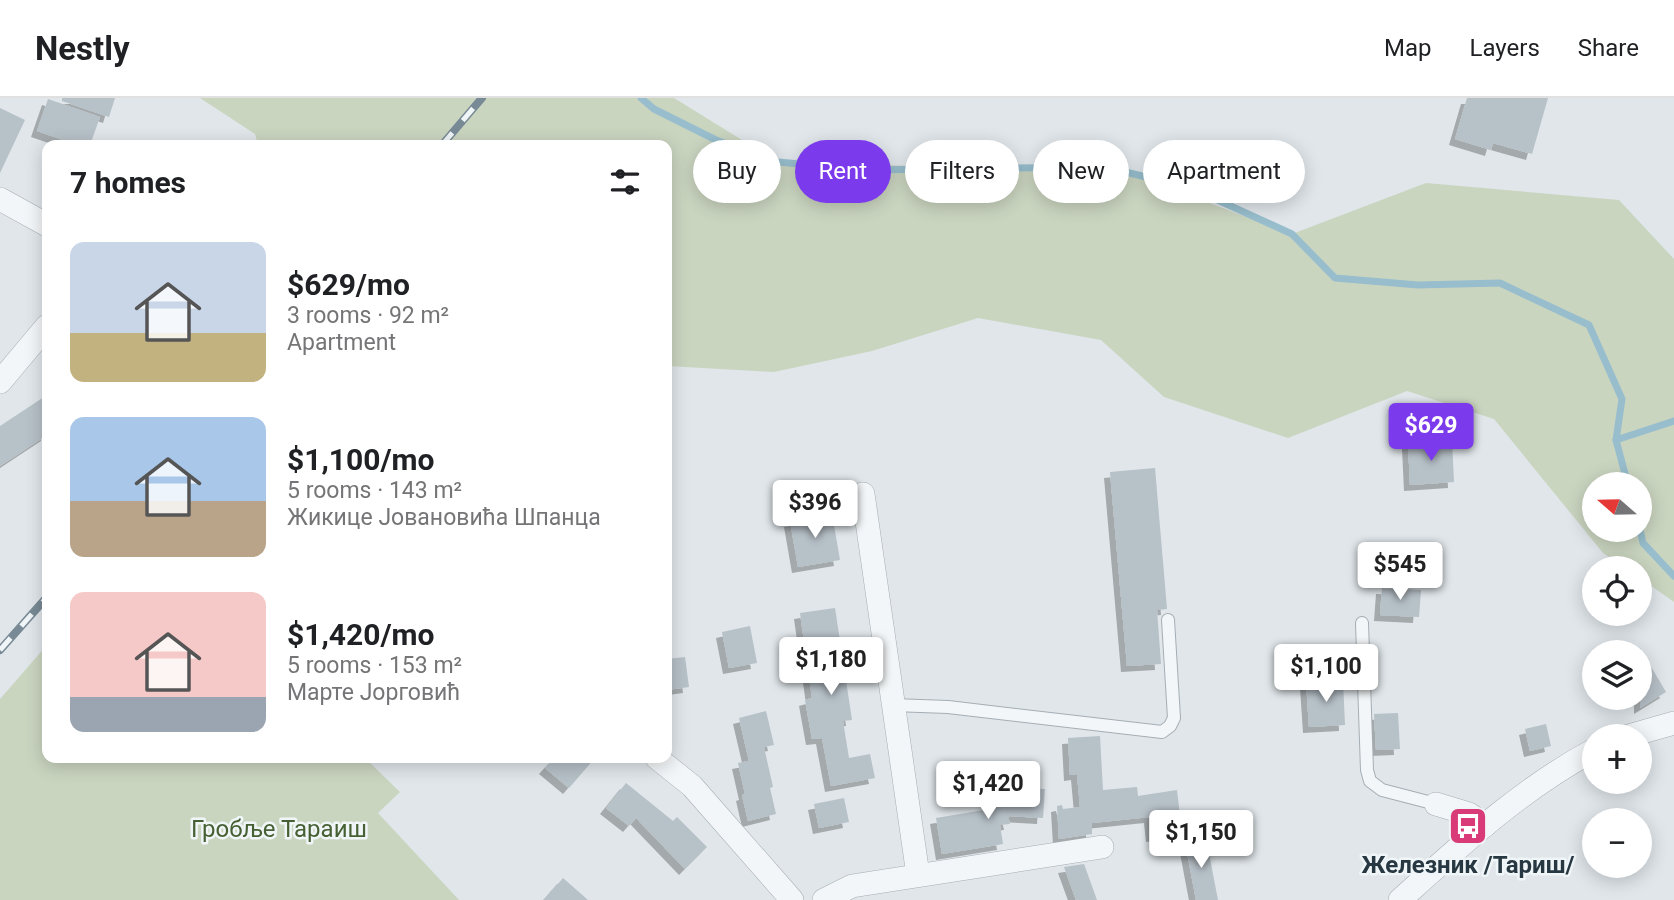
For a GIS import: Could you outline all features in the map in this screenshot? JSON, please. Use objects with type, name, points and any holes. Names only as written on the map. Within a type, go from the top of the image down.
[{"type":"street","points":[[0,198],[42,222]]},
{"type":"street","points":[[0,382],[42,332]]},
{"type":"street","points":[[863,494],[918,874]]},
{"type":"street","points":[[1652,729],[1674,723]]},
{"type":"street","points":[[1400,900],[1505,807],[1582,756]]},
{"type":"street","points":[[663,763],[692,786],[792,900]]},
{"type":"street","points":[[1436,804],[1469,814],[1485,825]]},
{"type":"street","points":[[824,900],[852,886],[1102,847]]},
{"type":"lane","points":[[893,705],[948,707],[1162,732],[1170,726],[1174,718],[1168,620]]},
{"type":"lane","points":[[1362,623],[1367,770],[1370,781],[1382,790],[1436,804]]},
{"type":"green space","points":[[200,98],[674,98],[742,140],[693,140],[693,203],[781,203],[781,162],[795,162],[795,203],[891,203],[891,165],[905,166],[905,203],[1019,203],[1019,169],[1033,169],[1033,203],[1129,203],[1129,173],[1143,178],[1143,203],[1210,203],[1292,234],[1426,183],[1619,200],[1674,259],[1674,602],[1652,586],[1652,556],[1607,556],[1594,542],[1652,542],[1652,472],[1582,472],[1582,527],[1494,419],[1407,391],[1288,438],[1164,397],[1101,340],[978,318],[872,351],[774,372],[672,366],[672,140],[257,140],[255,134]]},
{"type":"green space","name":"Гробље Тараиш","points":[[42,651],[42,763],[370,763],[400,792],[378,813],[459,900],[0,900],[0,699]]},
{"type":"building","points":[[62,98],[115,98],[109,117],[62,101]]},
{"type":"building","points":[[1467,98],[1548,98],[1532,154],[1493,143],[1491,150],[1455,139]]},
{"type":"building","points":[[48,99],[100,117],[92,140],[63,140],[37,131]]},
{"type":"building","points":[[0,108],[25,120],[0,173]]},
{"type":"building","points":[[42,398],[42,438],[0,466],[0,426]]},
{"type":"building","points":[[1452,440],[1454,482],[1410,485],[1408,443]]},
{"type":"building","points":[[1155,468],[1167,609],[1157,610],[1161,664],[1127,666],[1110,472]]},
{"type":"building","points":[[832,514],[840,560],[798,567],[790,521]]},
{"type":"building","points":[[1382,588],[1421,590],[1419,617],[1380,615]]},
{"type":"building","points":[[835,608],[852,720],[843,721],[849,758],[870,754],[875,778],[831,786],[822,738],[812,739],[805,700],[812,698],[800,613]]},
{"type":"building","points":[[750,626],[757,663],[729,668],[722,632]]},
{"type":"building","points":[[685,657],[689,687],[672,689],[672,658]]},
{"type":"building","points":[[1652,668],[1666,692],[1652,701]]},
{"type":"building","points":[[1343,681],[1345,725],[1309,727],[1306,682]]},
{"type":"building","points":[[766,711],[774,745],[764,747],[776,814],[748,821],[738,763],[749,761],[739,718]]},
{"type":"building","points":[[1398,713],[1400,749],[1376,750],[1374,714]]},
{"type":"building","points":[[1546,724],[1551,746],[1530,751],[1525,729]]},
{"type":"building","points":[[1100,736],[1103,790],[1137,787],[1138,796],[1177,790],[1182,832],[1152,836],[1150,817],[1092,823],[1092,834],[1059,839],[1057,806],[1062,805],[1063,809],[1080,807],[1077,774],[1070,775],[1068,738]]},
{"type":"building","points":[[550,763],[591,763],[569,788],[545,768]]},
{"type":"building","points":[[626,783],[673,821],[677,817],[707,847],[685,869],[636,818],[629,826],[606,808]]},
{"type":"building","points":[[1019,788],[1045,789],[1043,818],[1008,816],[1010,824],[1000,825],[1003,844],[942,854],[936,818],[990,809],[989,797],[1019,792]]},
{"type":"building","points":[[844,798],[849,822],[819,828],[814,804]]},
{"type":"building","points":[[1206,838],[1218,900],[1196,900],[1185,842]]},
{"type":"building","points":[[1084,864],[1097,900],[1076,900],[1064,867]]},
{"type":"building","points":[[563,878],[588,900],[544,900]]},
{"type":"waterway","points":[[641,98],[654,109],[716,140],[778,162],[865,170],[1104,167],[1189,187],[1292,234],[1335,278],[1418,285],[1500,283],[1589,325],[1622,399],[1616,440],[1625,472]]},
{"type":"waterway","points":[[1616,440],[1674,421]]},
{"type":"waterway","points":[[1643,542],[1674,576]]},
{"type":"railway","points":[[446,140],[482,98]]},
{"type":"railway","points":[[0,650],[42,603]]},
{"type":"place","name":"Железник /Тариш/","points":[[1468,826]]}]
